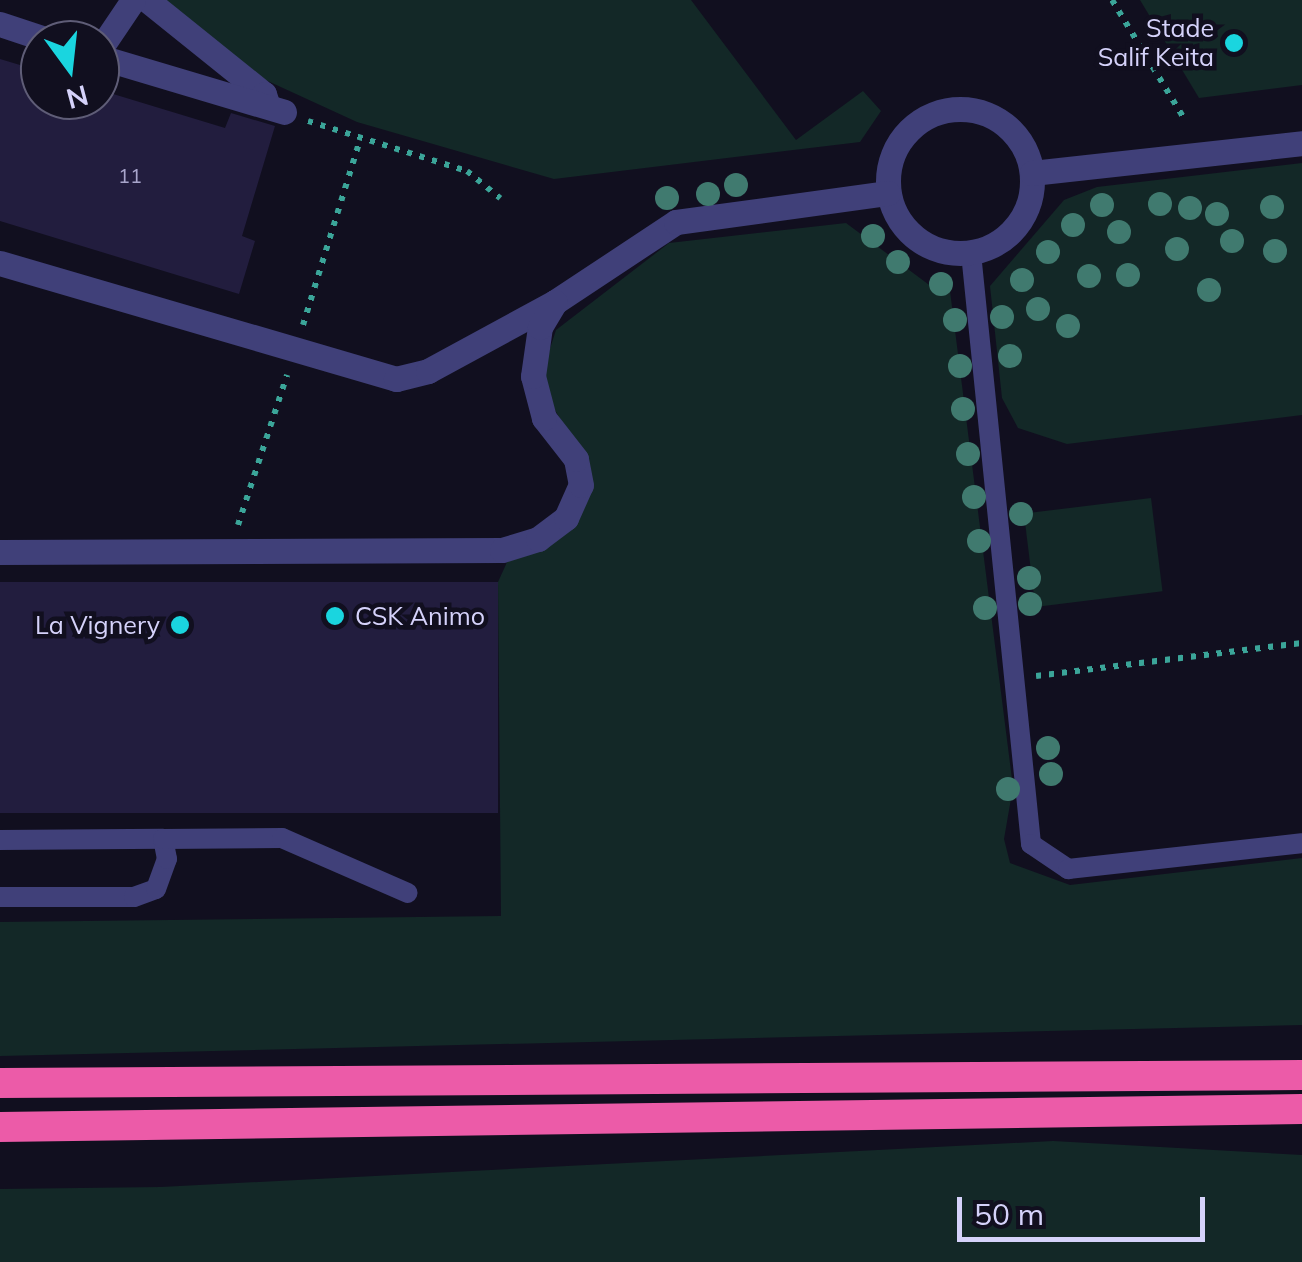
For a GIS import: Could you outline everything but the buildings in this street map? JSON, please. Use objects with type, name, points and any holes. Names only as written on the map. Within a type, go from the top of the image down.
[{"type":"highway","points":[[0,1083],[1302,1072]]},
{"type":"highway","points":[[0,1127],[1302,1109]]},
{"type":"highway","points":[[1056,1110],[1302,1125]]},
{"type":"street","points":[[147,0],[264,94],[276,109]]},
{"type":"street","points":[[120,63],[276,109]]},
{"type":"street","points":[[968,109],[1002,123],[1026,150],[1032,174],[1032,196],[1010,234],[972,252],[948,253],[909,233],[888,193],[898,144],[944,110],[968,109]]},
{"type":"street","points":[[1032,174],[1302,144]]},
{"type":"street","points":[[0,263],[396,380],[438,366],[555,302],[676,222],[888,193]]},
{"type":"street","points":[[0,552],[502,550],[555,528],[581,485],[576,460],[544,418],[533,376],[540,327],[555,302]]},
{"type":"lane","points":[[972,252],[1031,844],[1068,869],[1302,842]]},
{"type":"lane","points":[[0,840],[282,838],[408,894]]},
{"type":"lane","points":[[0,897],[145,893],[156,889],[167,859],[164,839]]},
{"type":"path","points":[[1112,0],[1183,117]]},
{"type":"path","points":[[276,109],[360,140],[467,172],[500,198]]},
{"type":"path","points":[[229,550],[296,351],[360,140]]},
{"type":"path","points":[[1015,678],[1302,643]]},
{"type":"green space","points":[[164,0],[691,0],[796,140],[863,91],[881,111],[860,142],[554,179],[357,122],[259,77]]},
{"type":"green space","name":"Stade Salif Keita","points":[[1140,0],[1302,0],[1302,85],[1199,98]]},
{"type":"green space","points":[[1302,163],[1302,415],[1067,444],[1018,428],[1002,398],[990,286],[1064,200],[1097,187]]},
{"type":"green space","points":[[846,223],[940,293],[950,291],[1013,787],[1004,839],[1010,863],[1070,885],[1302,858],[1302,1025],[0,1056],[0,922],[501,916],[498,582],[508,560],[576,520],[591,481],[589,466],[550,402],[543,370],[556,330],[669,243]]},
{"type":"green space","points":[[1151,498],[1162,591],[1035,607],[1024,514]]},
{"type":"green space","points":[[1053,1141],[1302,1155],[1302,1262],[0,1262],[0,1189],[161,1187]]},
{"type":"place","name":"Stade Salif Keita","points":[[1234,43]]},
{"type":"place","name":"CSK Animo","points":[[335,616]]},
{"type":"place","name":"La Vignery","points":[[180,625]]}]
